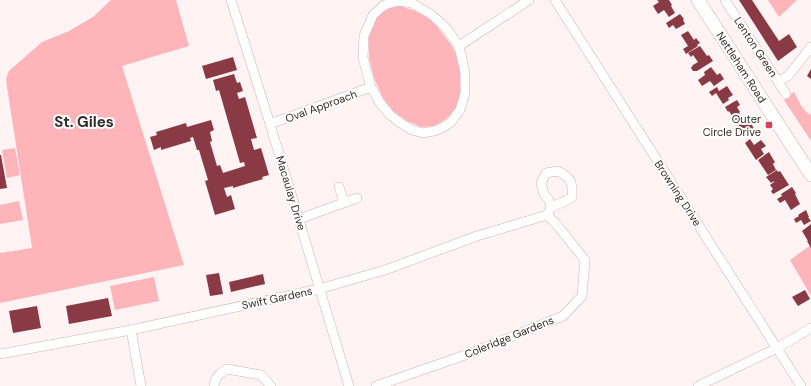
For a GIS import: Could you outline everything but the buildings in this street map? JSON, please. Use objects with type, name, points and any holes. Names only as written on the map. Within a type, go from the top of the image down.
[{"type":"main road","name":"Nettleham Road","points":[[698,0],[811,175]]},
{"type":"street","name":"Macaulay Drive","points":[[231,0],[349,386]]},
{"type":"street","points":[[459,46],[529,0]]},
{"type":"street","name":"Browning Drive","points":[[555,0],[801,386]]},
{"type":"street","name":"Lenton Green","points":[[725,0],[786,94]]},
{"type":"street","points":[[399,1],[412,3],[437,19],[446,28],[459,46],[466,73],[465,93],[460,110],[450,122],[442,128],[423,133],[412,130],[390,115],[380,103],[371,87],[363,58],[364,36],[373,15],[384,5],[399,1]]},
{"type":"street","points":[[778,81],[788,76],[811,47]]},
{"type":"street","name":"Oval Approach","points":[[270,124],[371,87]]},
{"type":"street","points":[[339,187],[344,202]]},
{"type":"street","points":[[298,218],[357,198]]},
{"type":"street","name":"Coleridge Gardens","points":[[376,386],[471,353],[563,316],[582,296],[584,260],[549,212]]},
{"type":"street","name":"Swift Gardens","points":[[0,354],[131,330],[319,289],[385,270],[477,236],[549,212]]},
{"type":"street","points":[[698,386],[777,348],[811,328]]},
{"type":"street","points":[[131,330],[141,386]]},
{"type":"street","points":[[214,386],[214,382],[219,374],[228,369],[261,376],[271,386]]},
{"type":"shaded area","points":[[111,0],[176,0],[189,46],[122,66],[184,265],[0,303],[0,253],[32,248],[6,79],[9,71],[42,42],[69,31],[93,17]]},
{"type":"shaded area","points":[[768,0],[797,0],[779,17]]},
{"type":"shaded area","points":[[401,6],[430,19],[452,46],[458,59],[462,74],[461,92],[457,108],[447,118],[435,126],[421,127],[407,121],[393,111],[383,98],[374,78],[369,58],[369,36],[378,15],[392,7]]},
{"type":"shaded area","points":[[794,92],[803,108],[811,115],[811,141],[784,100]]},
{"type":"shaded area","points":[[15,148],[20,175],[7,178],[2,150]]},
{"type":"shaded area","points":[[19,201],[23,220],[0,224],[0,205]]},
{"type":"shaded area","points":[[811,245],[811,296],[790,260]]},
{"type":"shaded area","points":[[154,277],[159,301],[115,310],[110,286]]},
{"type":"place","name":"Outer Circle Drive","points":[[769,125]]},
{"type":"district","name":"St. Giles","points":[[84,122]]}]
